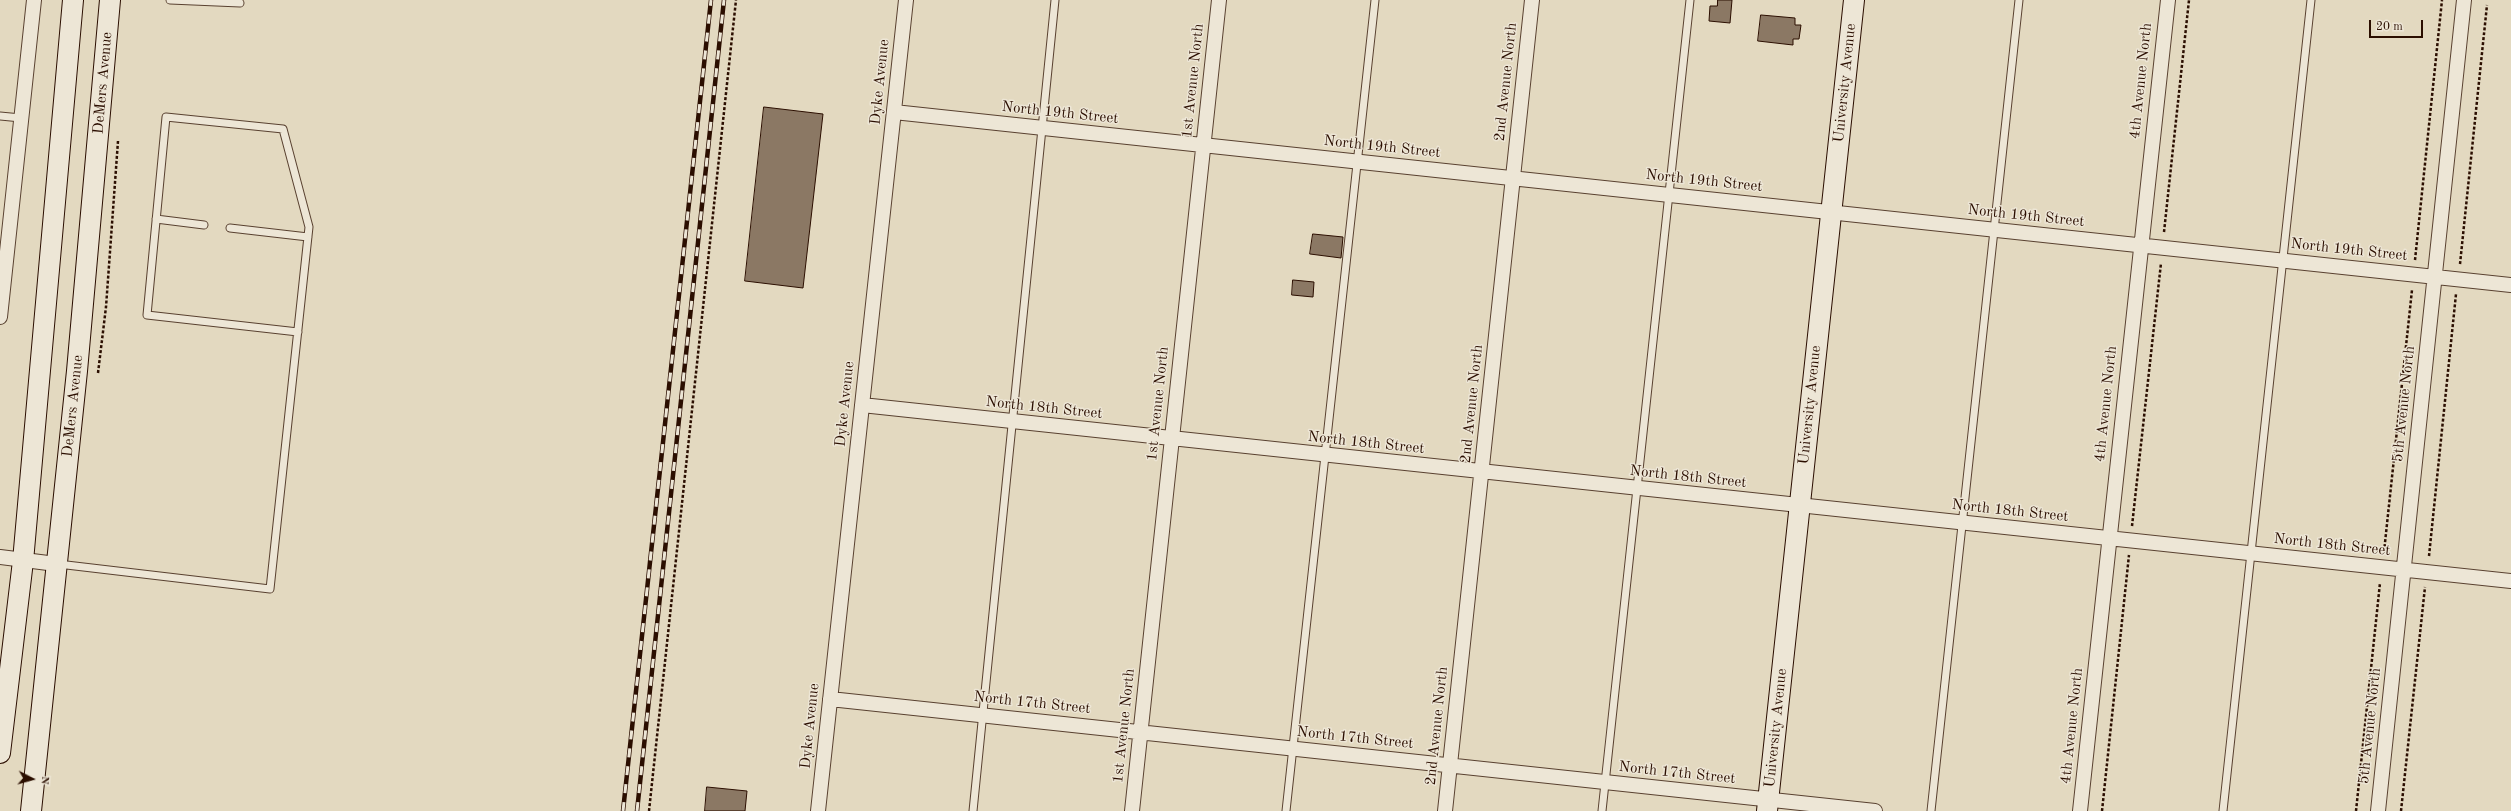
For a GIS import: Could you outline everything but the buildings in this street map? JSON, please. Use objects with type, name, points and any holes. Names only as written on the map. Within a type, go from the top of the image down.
[{"type":"main road","points":[[0,753],[22,560],[73,0]]},
{"type":"main road","name":"DeMers Avenue","points":[[31,811],[77,371],[110,0]]},
{"type":"main road","name":"University Avenue","points":[[1768,805],[1854,0]]},
{"type":"street","points":[[0,317],[3,255],[21,118],[34,0]]},
{"type":"street","name":"Dyke Avenue","points":[[818,811],[906,0]]},
{"type":"street","name":"1st Avenue North","points":[[1132,811],[1219,0]]},
{"type":"street","name":"2nd Avenue North","points":[[1445,811],[1532,0]]},
{"type":"street","name":"4th Avenue North","points":[[2080,811],[2140,245],[2168,0]]},
{"type":"street","name":"5th Avenue North","points":[[2378,811],[2464,0]]},
{"type":"street","name":"North 19th Street","points":[[894,112],[1358,163],[1670,194],[2162,248],[2511,284]]},
{"type":"street","name":"North 18th Street","points":[[862,405],[1325,456],[1481,471],[1637,489],[2511,581]]},
{"type":"street","points":[[0,557],[56,564]]},
{"type":"street","name":"North 17th Street","points":[[830,699],[1605,782],[1768,805],[1875,811]]},
{"type":"lane","points":[[170,0],[240,3]]},
{"type":"lane","points":[[973,811],[1014,422],[1055,0]]},
{"type":"lane","points":[[1286,811],[1375,0]]},
{"type":"lane","points":[[1602,811],[1690,0]]},
{"type":"lane","points":[[1931,811],[2019,0]]},
{"type":"lane","points":[[2223,811],[2311,0]]},
{"type":"lane","points":[[0,116],[21,118]]},
{"type":"lane","points":[[56,564],[270,589],[298,332],[309,227],[283,129],[166,116],[147,315],[298,332]]},
{"type":"lane","points":[[156,219],[204,225]]},
{"type":"lane","points":[[230,228],[308,237]]},
{"type":"path","points":[[649,811],[736,0]]},
{"type":"path","points":[[2102,811],[2189,0]]},
{"type":"path","points":[[2356,811],[2442,0]]},
{"type":"path","points":[[2401,811],[2487,5]]},
{"type":"railway","points":[[623,811],[711,0]]},
{"type":"railway","points":[[637,811],[724,0]]}]
